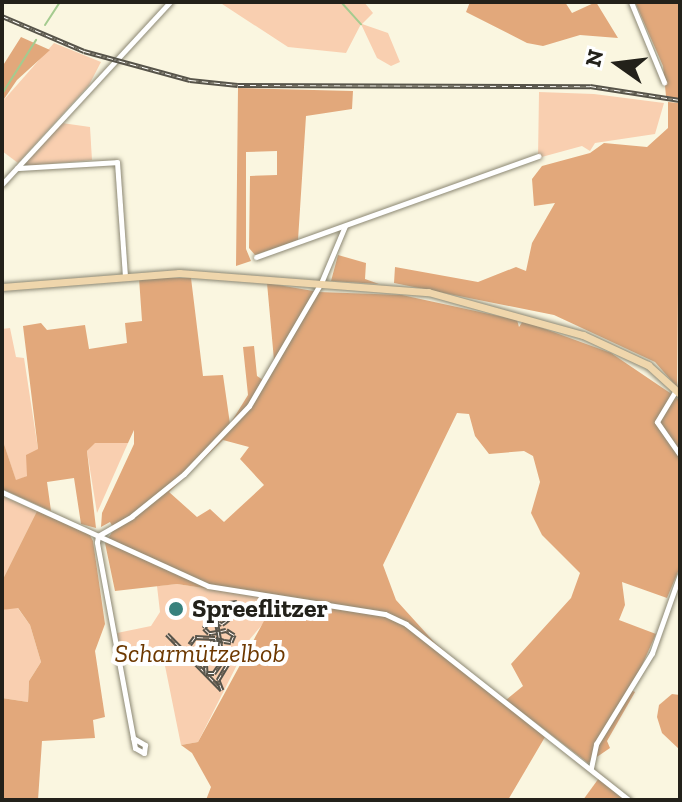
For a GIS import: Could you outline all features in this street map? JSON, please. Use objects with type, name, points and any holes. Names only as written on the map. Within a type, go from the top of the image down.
[{"type":"main road","points":[[2,287],[179,273],[428,292],[550,323],[639,359],[678,392]]},
{"type":"street","points":[[2,184],[170,2]]},
{"type":"street","points":[[631,2],[664,82]]},
{"type":"street","points":[[256,257],[538,156]]},
{"type":"street","points":[[17,168],[117,162],[125,276]]},
{"type":"street","points":[[133,738],[146,749],[136,752],[133,738],[97,542],[100,533],[132,516],[222,438],[268,378],[321,283],[345,226]]},
{"type":"street","points":[[678,392],[657,422],[680,455]]},
{"type":"street","points":[[2,492],[100,533],[208,586],[385,614],[406,624],[629,800]]},
{"type":"street","points":[[591,768],[596,744],[652,653],[680,574]]},
{"type":"green space","points":[[219,2],[364,2],[373,13],[362,24],[388,33],[400,62],[391,66],[377,58],[361,24],[346,53],[288,47]]},
{"type":"green space","points":[[54,43],[101,62],[89,85],[18,163],[2,151],[2,102]]},
{"type":"green space","points":[[539,92],[594,94],[664,103],[655,134],[595,143],[590,151],[582,146],[538,158]]},
{"type":"green space","points":[[62,123],[90,127],[92,160],[27,166],[24,163]]},
{"type":"green space","points":[[10,328],[16,357],[24,358],[38,449],[27,476],[16,481],[2,438],[2,329]]},
{"type":"green space","points":[[94,443],[128,443],[97,513],[87,451]]},
{"type":"green space","points":[[2,496],[37,511],[2,581]]},
{"type":"green space","name":"Scharmützelbob","points":[[177,584],[277,599],[274,611],[250,639],[198,742],[181,745],[162,651],[122,657],[117,633],[151,626],[160,612],[157,586]]},
{"type":"green space","points":[[17,607],[30,625],[41,662],[29,681],[28,702],[2,698],[2,610]]},
{"type":"shaded area","points":[[470,2],[565,2],[572,13],[596,2],[618,38],[580,35],[543,46],[527,43],[466,12]]},
{"type":"shaded area","points":[[635,2],[680,2],[680,99],[666,96],[663,66]]},
{"type":"shaded area","points":[[21,37],[50,50],[17,80],[2,102],[2,67]]},
{"type":"shaded area","points":[[238,88],[353,91],[352,109],[306,116],[298,240],[255,255],[249,248],[250,176],[277,175],[277,151],[246,152],[246,249],[251,261],[236,266]]},
{"type":"shaded area","points":[[668,102],[680,103],[677,387],[655,362],[554,315],[394,283],[395,267],[478,282],[516,267],[526,271],[532,243],[555,203],[534,206],[532,179],[542,166],[590,153],[604,143],[647,147],[668,128]]},
{"type":"shaded area","points":[[338,255],[366,263],[365,279],[379,284],[331,281]]},
{"type":"shaded area","points":[[139,278],[191,278],[203,376],[223,375],[230,424],[248,395],[243,347],[254,346],[257,376],[263,380],[274,360],[267,283],[319,292],[402,295],[517,320],[519,327],[523,321],[611,353],[676,397],[680,401],[680,567],[667,598],[622,582],[625,605],[619,620],[656,634],[631,690],[635,692],[607,741],[610,748],[588,763],[506,700],[523,686],[511,664],[571,598],[580,573],[542,535],[531,513],[540,482],[533,456],[524,451],[489,454],[475,436],[469,414],[457,413],[383,565],[396,600],[435,643],[545,737],[508,800],[206,800],[211,787],[192,753],[181,745],[198,742],[276,599],[177,584],[115,591],[105,543],[114,529],[110,522],[101,527],[102,513],[134,444],[134,430],[128,443],[95,443],[87,451],[96,528],[81,524],[74,478],[47,482],[51,511],[2,489],[2,438],[16,480],[27,476],[26,455],[38,449],[23,326],[41,323],[47,330],[85,325],[89,349],[127,343],[125,323],[142,321]],"holes":[[[223,440],[249,447],[240,459],[264,485],[224,522],[210,509],[197,517],[169,492]]]},
{"type":"shaded area","points":[[37,511],[89,533],[93,541],[105,624],[95,651],[105,717],[93,720],[95,738],[42,741],[38,800],[2,800],[2,698],[28,702],[29,681],[41,662],[30,625],[18,608],[2,610],[2,581]]},
{"type":"shaded area","points":[[672,694],[680,695],[680,750],[662,733],[657,717],[659,705]]},
{"type":"shaded area","points":[[599,778],[625,800],[583,800]]},
{"type":"waterway","points":[[45,25],[60,2]]},
{"type":"waterway","points":[[341,2],[361,24]]},
{"type":"waterway","points":[[2,94],[36,40]]},
{"type":"railway","points":[[2,16],[84,51],[190,80],[238,85],[590,86],[680,100]]},
{"type":"railway","points":[[167,634],[222,690],[218,680],[230,660],[224,652],[218,651],[214,650],[212,648],[210,645],[210,643],[213,640],[216,639],[218,639],[224,641],[231,642],[234,635],[226,630],[221,631],[217,632],[209,633],[204,628],[208,622],[213,622],[219,623],[222,624],[225,622],[236,612],[237,602],[214,605],[214,608],[220,643],[222,656],[223,660],[214,673],[206,673],[205,655],[207,649],[210,648],[214,645],[216,643],[216,640],[215,638],[195,637],[190,644]]},
{"type":"place","name":"Spreeflitzer","points":[[176,609]]}]
